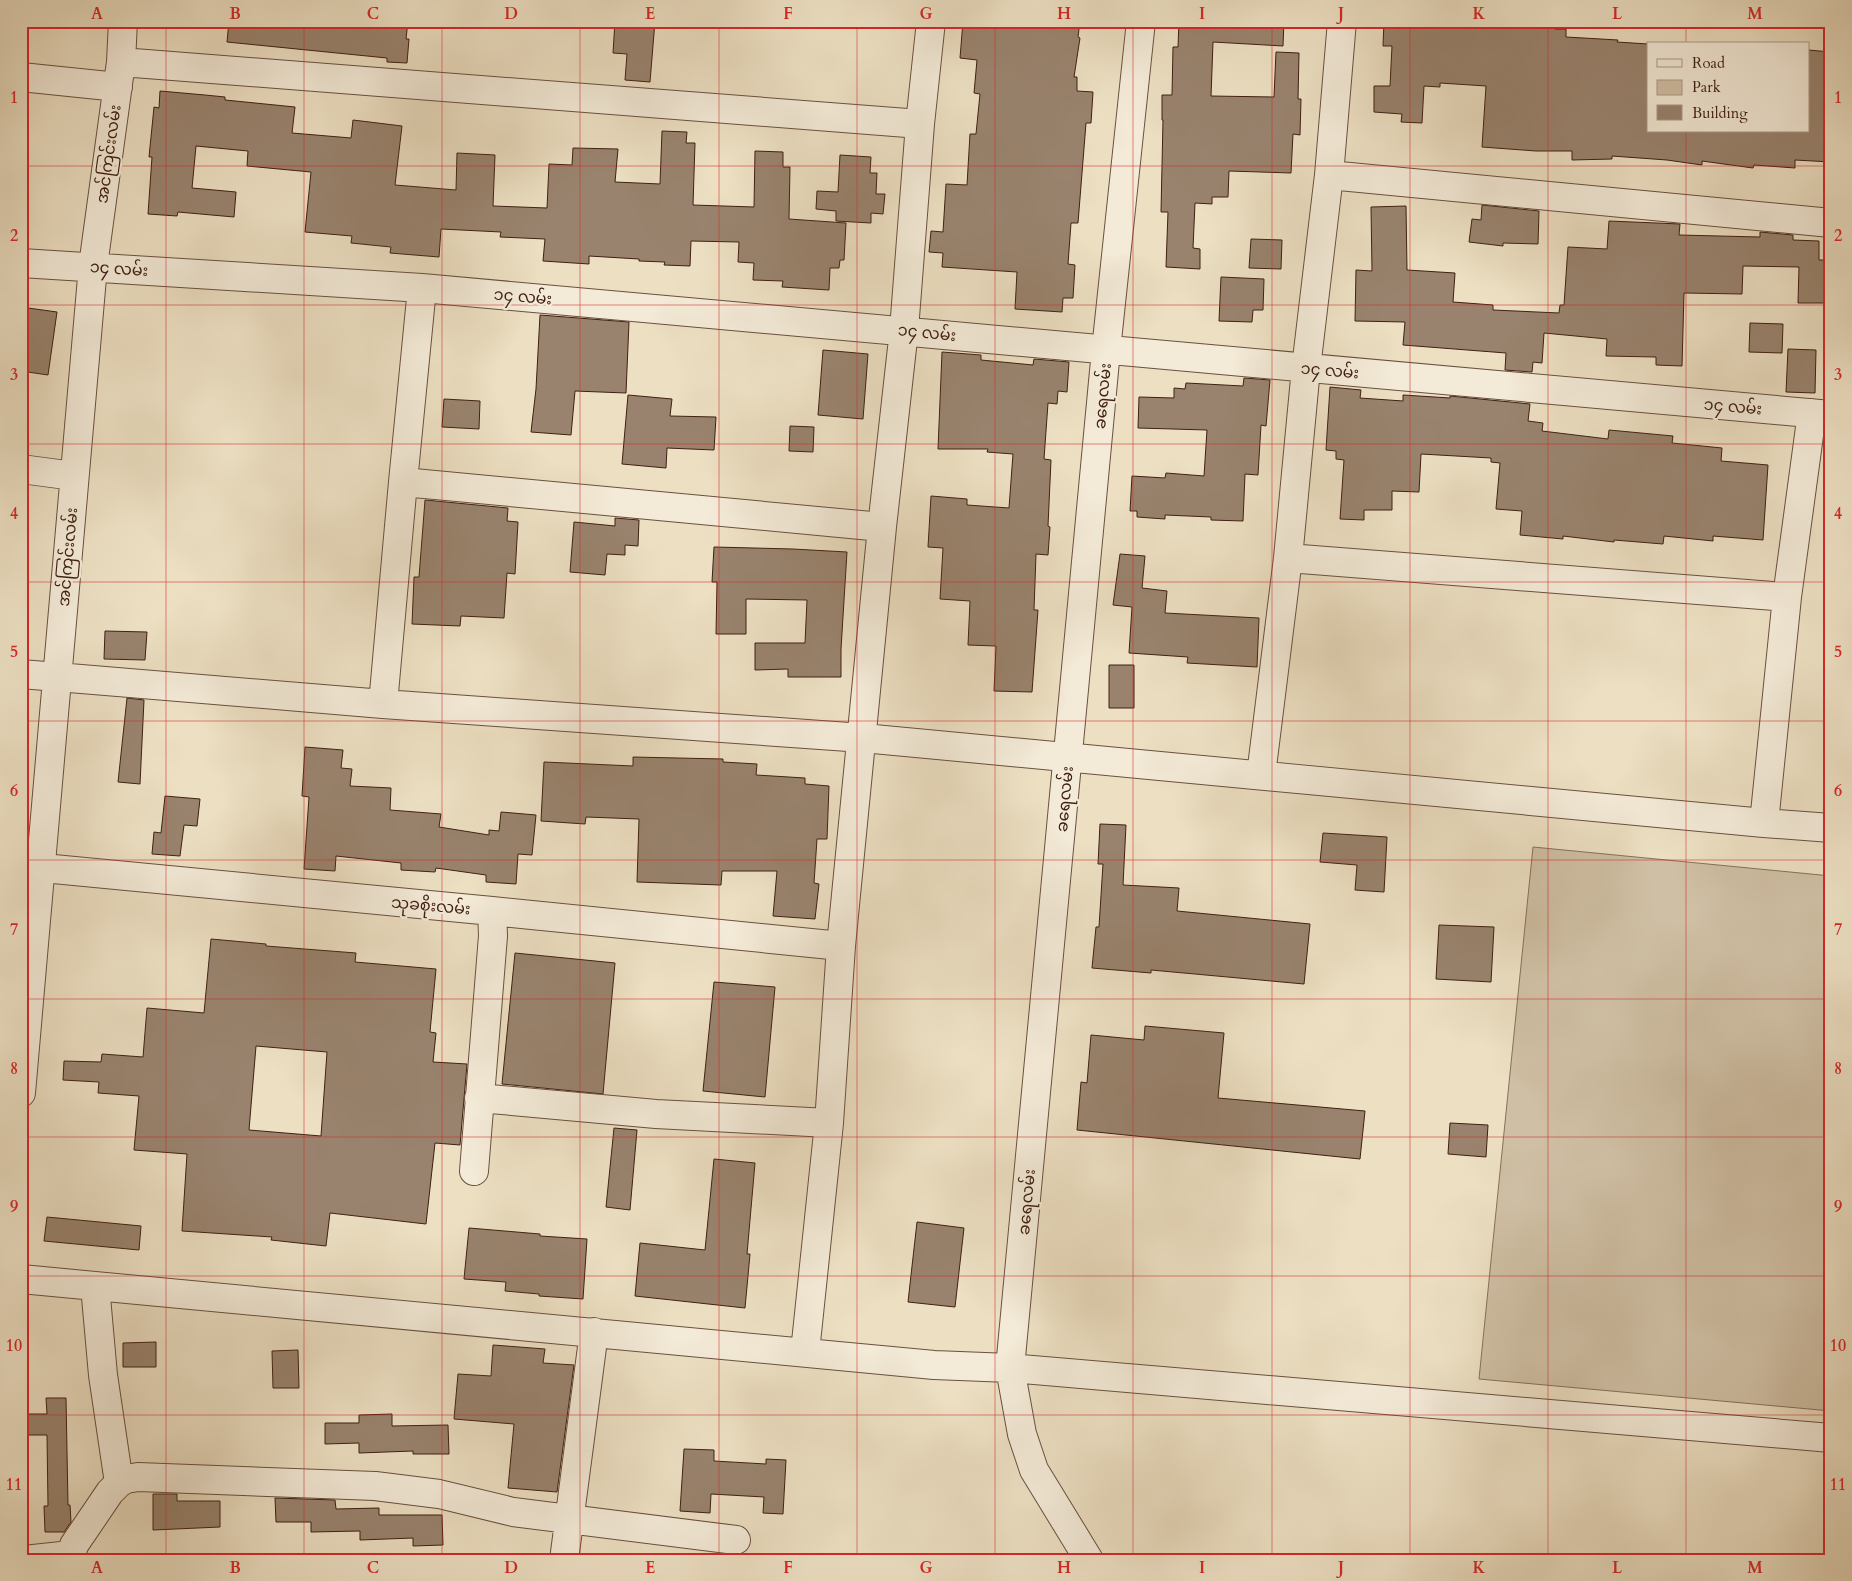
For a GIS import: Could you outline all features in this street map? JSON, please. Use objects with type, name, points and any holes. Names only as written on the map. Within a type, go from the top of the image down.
[{"type":"street","name":"အင်ကြင်းလမ်း","points":[[21,1093],[30,867],[57,678],[93,266],[119,75],[123,21]]},
{"type":"street","points":[[805,1352],[829,1123],[842,946],[882,527],[904,330],[920,124],[931,21]]},
{"type":"street","name":"ခရေလမ်း","points":[[1089,1560],[1034,1470],[1022,1434],[1010,1368],[1106,350],[1141,21]]},
{"type":"street","points":[[1261,775],[1288,558],[1306,368],[1329,175],[1342,21]]},
{"type":"street","points":[[21,78],[119,75],[920,124]]},
{"type":"street","points":[[1329,175],[1831,223]]},
{"type":"street","name":"၁၄ လမ်း","points":[[21,263],[422,288],[1822,414]]},
{"type":"street","points":[[383,704],[402,482],[422,288]]},
{"type":"street","points":[[1764,823],[1787,597],[1822,414]]},
{"type":"street","points":[[21,469],[74,476]]},
{"type":"street","points":[[402,482],[882,527]]},
{"type":"street","points":[[1288,558],[1787,597]]},
{"type":"street","points":[[21,674],[383,704],[863,738],[1831,828]]},
{"type":"street","name":"သုခစိုးလမ်း","points":[[30,867],[492,910],[842,946]]},
{"type":"street","points":[[474,1171],[493,936],[492,910]]},
{"type":"street","points":[[479,1098],[656,1114],[829,1123]]},
{"type":"street","points":[[21,1280],[934,1365],[1010,1368],[1831,1438]]},
{"type":"street","points":[[95,1286],[103,1375],[119,1483]]},
{"type":"street","points":[[564,1560],[594,1332]]},
{"type":"street","points":[[24,1560],[70,1557],[74,1545],[110,1492],[126,1479],[138,1477],[375,1486],[439,1494],[514,1512],[736,1540]]},
{"type":"green space","points":[[1533,847],[1831,876],[1831,1411],[1479,1379]]},
{"type":"building","points":[[229,21],[408,21],[406,39],[409,39],[407,63],[387,62],[387,58],[227,42]]},
{"type":"building","points":[[615,21],[655,21],[650,82],[625,80],[627,54],[613,53]]},
{"type":"building","points":[[963,21],[1080,21],[1078,37],[1080,38],[1074,77],[1077,77],[1077,91],[1093,92],[1091,123],[1086,123],[1078,223],[1071,223],[1068,264],[1075,265],[1073,298],[1063,298],[1062,312],[1015,309],[1017,272],[942,267],[943,253],[929,252],[931,231],[943,232],[946,184],[967,185],[970,134],[976,134],[980,94],[974,93],[977,60],[960,58]]},
{"type":"building","points":[[1179,21],[1284,21],[1283,46],[1213,42],[1211,96],[1274,97],[1276,52],[1299,53],[1298,99],[1301,99],[1300,135],[1293,134],[1291,173],[1229,171],[1228,197],[1212,197],[1212,204],[1195,203],[1193,248],[1200,249],[1200,269],[1166,267],[1168,212],[1161,212],[1162,95],[1172,95],[1173,47],[1178,47]]},
{"type":"building","points":[[1384,21],[1555,21],[1555,29],[1566,29],[1566,37],[1647,44],[1647,132],[1810,132],[1810,50],[1831,52],[1831,162],[1795,160],[1795,168],[1754,165],[1753,168],[1702,161],[1702,165],[1612,156],[1612,159],[1572,160],[1572,151],[1536,151],[1482,147],[1486,86],[1440,83],[1440,87],[1424,86],[1422,123],[1401,122],[1402,114],[1374,112],[1374,86],[1390,86],[1392,46],[1383,46]]},
{"type":"building","points":[[160,91],[225,97],[225,100],[295,107],[292,133],[351,138],[353,120],[402,126],[395,185],[456,190],[457,153],[495,155],[493,206],[547,208],[549,164],[572,165],[573,148],[618,149],[615,182],[660,184],[662,131],[687,132],[686,143],[695,143],[693,205],[754,207],[755,151],[783,152],[783,167],[790,167],[789,219],[846,223],[844,260],[840,260],[839,268],[830,268],[829,290],[782,287],[783,281],[753,280],[754,263],[738,262],[739,242],[691,241],[690,266],[664,265],[665,262],[639,261],[639,259],[589,256],[589,264],[543,261],[545,239],[500,237],[501,232],[441,229],[439,257],[390,253],[391,247],[351,243],[352,236],[305,232],[311,172],[247,166],[248,151],[196,146],[192,188],[236,192],[234,217],[178,212],[177,216],[148,214],[152,157],[149,157],[154,107],[159,108]]},
{"type":"building","points":[[840,155],[871,157],[870,173],[877,173],[876,194],[885,194],[883,214],[871,213],[871,223],[836,221],[836,211],[816,209],[817,191],[838,192]]},
{"type":"building","points":[[1482,205],[1539,211],[1538,244],[1503,243],[1503,246],[1469,242],[1472,219],[1481,220]]},
{"type":"building","points":[[1406,206],[1407,270],[1455,273],[1453,302],[1493,305],[1493,310],[1559,313],[1560,305],[1564,305],[1568,247],[1607,249],[1609,221],[1680,224],[1679,235],[1760,237],[1760,232],[1793,235],[1793,240],[1819,241],[1819,260],[1831,260],[1831,303],[1798,303],[1799,267],[1743,266],[1742,294],[1684,293],[1682,366],[1656,365],[1656,357],[1606,356],[1607,339],[1544,333],[1542,363],[1533,362],[1532,372],[1505,370],[1506,353],[1403,345],[1405,322],[1355,321],[1356,270],[1372,271],[1371,207]]},
{"type":"building","points":[[1251,239],[1282,240],[1281,269],[1249,268]]},
{"type":"building","points":[[1221,277],[1264,279],[1263,310],[1253,310],[1252,322],[1219,321]]},
{"type":"building","points":[[21,307],[57,312],[48,375],[21,371]]},
{"type":"building","points":[[540,315],[629,322],[626,393],[575,391],[571,435],[531,432],[536,389]]},
{"type":"building","points":[[1750,323],[1783,324],[1782,353],[1749,352]]},
{"type":"building","points":[[1788,349],[1816,350],[1815,393],[1786,392]]},
{"type":"building","points":[[823,350],[868,354],[863,419],[818,415]]},
{"type":"building","points":[[942,352],[981,355],[981,360],[1033,365],[1034,359],[1069,362],[1067,392],[1058,391],[1057,404],[1048,403],[1044,459],[1051,460],[1048,526],[1050,527],[1048,555],[1036,554],[1034,610],[1038,610],[1032,692],[994,691],[996,646],[968,645],[970,601],[940,599],[943,548],[928,547],[931,496],[967,499],[967,505],[1009,508],[1013,454],[987,452],[988,449],[938,449]]},
{"type":"building","points":[[1244,378],[1270,380],[1266,426],[1261,425],[1258,475],[1245,474],[1243,521],[1211,520],[1211,517],[1165,515],[1165,519],[1137,517],[1137,511],[1130,511],[1132,476],[1165,478],[1166,473],[1204,476],[1207,430],[1138,428],[1139,397],[1174,398],[1174,388],[1185,389],[1186,383],[1243,386]]},
{"type":"building","points":[[1330,387],[1361,390],[1360,398],[1403,401],[1403,395],[1450,398],[1450,396],[1530,404],[1528,421],[1543,423],[1542,431],[1608,439],[1609,430],[1673,436],[1672,443],[1722,448],[1721,461],[1768,465],[1763,540],[1713,536],[1713,541],[1664,536],[1663,544],[1614,540],[1614,542],[1563,536],[1563,539],[1520,535],[1522,511],[1496,509],[1500,463],[1491,462],[1491,458],[1421,454],[1419,492],[1392,491],[1392,510],[1364,510],[1364,520],[1340,519],[1344,460],[1336,459],[1336,451],[1326,450]]},
{"type":"building","points":[[628,395],[672,399],[670,416],[716,417],[714,450],[667,448],[666,468],[622,464]]},
{"type":"building","points":[[444,399],[480,401],[479,429],[442,427]]},
{"type":"building","points":[[790,426],[814,427],[813,452],[789,451]]},
{"type":"building","points":[[425,500],[508,508],[507,521],[518,522],[515,574],[507,573],[504,618],[461,616],[460,626],[412,624],[414,577],[419,577]]},
{"type":"building","points":[[615,518],[639,520],[638,546],[625,545],[625,555],[607,554],[605,575],[570,572],[574,522],[615,526]]},
{"type":"building","points":[[714,547],[847,552],[841,677],[788,677],[788,669],[755,670],[755,643],[805,643],[807,600],[746,599],[746,634],[716,634],[717,582],[712,582]]},
{"type":"building","points":[[1120,554],[1145,556],[1142,588],[1167,591],[1165,613],[1259,618],[1257,667],[1187,663],[1188,657],[1129,653],[1132,607],[1113,605]]},
{"type":"building","points":[[105,631],[147,632],[145,660],[104,659]]},
{"type":"building","points":[[1109,665],[1134,665],[1134,708],[1109,708]]},
{"type":"building","points":[[127,698],[144,700],[140,784],[118,782]]},
{"type":"building","points":[[305,747],[343,750],[341,768],[352,769],[350,786],[391,788],[390,810],[441,814],[439,827],[489,835],[489,830],[499,831],[501,812],[536,815],[532,855],[518,854],[516,884],[486,882],[486,875],[436,868],[435,872],[401,870],[401,863],[336,856],[335,871],[304,869],[309,797],[302,796]]},
{"type":"building","points":[[633,757],[723,759],[723,762],[757,764],[756,775],[805,778],[805,784],[829,786],[827,839],[817,839],[814,883],[819,884],[815,919],[773,916],[777,871],[722,871],[721,885],[637,882],[639,819],[586,817],[585,824],[541,821],[544,762],[633,766]]},
{"type":"building","points":[[165,796],[200,799],[197,826],[184,825],[180,856],[152,854],[154,832],[161,833]]},
{"type":"building","points":[[1100,824],[1126,825],[1123,885],[1179,888],[1177,911],[1310,924],[1304,984],[1151,970],[1151,973],[1092,968],[1096,927],[1099,927],[1103,864],[1098,864]]},
{"type":"building","points":[[1323,833],[1387,837],[1384,892],[1355,890],[1357,865],[1320,862]]},
{"type":"building","points":[[1439,925],[1494,927],[1491,982],[1436,979]]},
{"type":"building","points":[[211,939],[266,944],[266,946],[356,953],[355,962],[436,969],[430,1032],[436,1033],[433,1062],[467,1064],[460,1145],[435,1143],[426,1224],[330,1213],[326,1246],[271,1240],[272,1237],[182,1231],[187,1154],[134,1150],[139,1096],[98,1093],[99,1082],[63,1080],[64,1061],[101,1062],[102,1054],[143,1057],[147,1008],[204,1013]],"holes":[[[256,1046],[327,1052],[321,1136],[249,1130]]]},
{"type":"building","points":[[515,953],[615,963],[603,1094],[502,1084]]},
{"type":"building","points":[[714,982],[775,987],[765,1097],[703,1091]]},
{"type":"building","points":[[1145,1026],[1224,1033],[1218,1098],[1365,1111],[1360,1159],[1077,1130],[1081,1082],[1087,1083],[1091,1035],[1144,1040]]},
{"type":"building","points":[[1450,1123],[1488,1125],[1486,1157],[1448,1154]]},
{"type":"building","points":[[614,1128],[637,1130],[630,1210],[606,1207]]},
{"type":"building","points":[[714,1159],[755,1163],[747,1254],[750,1254],[745,1308],[635,1296],[640,1243],[705,1250]]},
{"type":"building","points":[[47,1217],[141,1226],[139,1250],[44,1241]]},
{"type":"building","points":[[917,1222],[964,1228],[955,1307],[908,1302]]},
{"type":"building","points":[[469,1228],[587,1239],[583,1299],[539,1296],[539,1294],[505,1291],[506,1282],[464,1279]]},
{"type":"building","points":[[156,1342],[156,1367],[123,1367],[123,1343]]},
{"type":"building","points":[[493,1345],[545,1349],[543,1363],[574,1365],[557,1492],[508,1488],[514,1424],[454,1419],[458,1374],[491,1376]]},
{"type":"building","points":[[298,1350],[299,1388],[273,1388],[272,1351]]},
{"type":"building","points":[[46,1398],[66,1398],[68,1505],[70,1505],[71,1522],[64,1532],[45,1532],[44,1506],[48,1506],[47,1435],[21,1435],[21,1414],[47,1414]]},
{"type":"building","points":[[392,1414],[392,1426],[448,1425],[449,1454],[413,1454],[413,1451],[359,1453],[359,1443],[325,1444],[325,1423],[359,1423],[359,1415]]},
{"type":"building","points":[[684,1449],[714,1450],[714,1461],[766,1464],[766,1459],[786,1460],[783,1514],[763,1513],[764,1497],[711,1494],[710,1513],[680,1511]]},
{"type":"building","points":[[153,1494],[177,1494],[177,1501],[220,1501],[220,1527],[153,1530]]},
{"type":"building","points":[[275,1498],[335,1500],[336,1509],[379,1508],[379,1515],[442,1515],[443,1545],[413,1546],[413,1538],[360,1540],[360,1531],[311,1532],[311,1522],[276,1522]]}]
